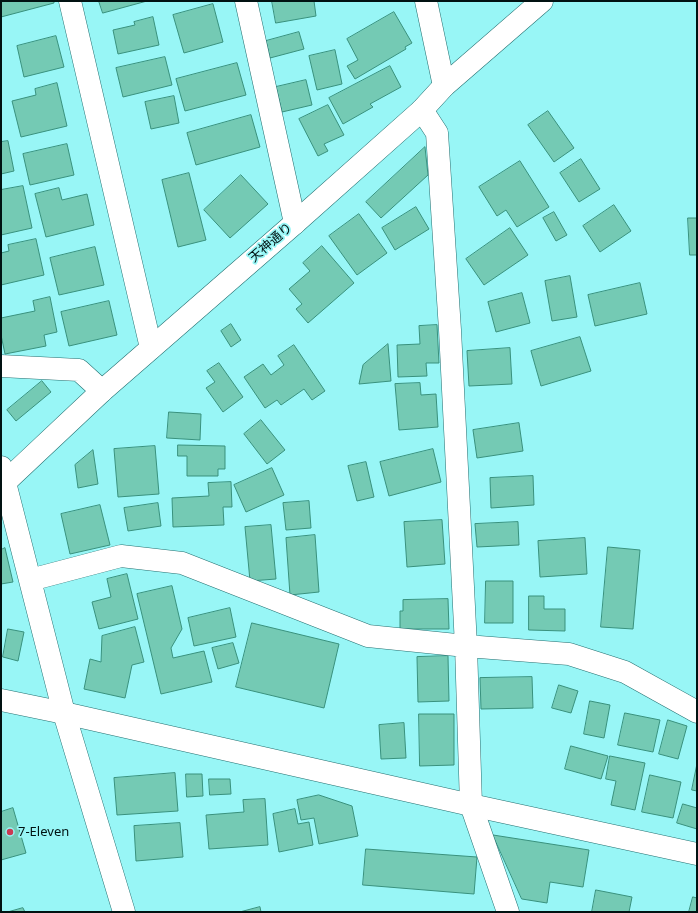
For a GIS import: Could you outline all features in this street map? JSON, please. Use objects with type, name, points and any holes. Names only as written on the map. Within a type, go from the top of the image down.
[{"type":"street","points":[[70,1],[151,348]]},
{"type":"street","points":[[246,1],[295,223]]},
{"type":"street","points":[[426,1],[444,86]]},
{"type":"street","name":"天神通り","points":[[2,478],[295,223],[422,110],[444,86],[542,1]]},
{"type":"street","points":[[422,110],[437,133],[450,330],[466,646],[471,805],[508,912]]},
{"type":"street","points":[[1,366],[79,370],[102,391]]},
{"type":"street","points":[[2,478],[64,713],[124,912]]},
{"type":"street","points":[[30,580],[121,556],[182,563],[368,636],[466,646],[569,654],[625,672],[697,712]]},
{"type":"street","points":[[1,700],[697,854]]},
{"type":"building","points":[[1,1],[54,1],[54,3],[1,17]]},
{"type":"building","points":[[99,1],[147,1],[103,13]]},
{"type":"building","points":[[272,1],[314,1],[316,16],[276,23]]},
{"type":"building","points":[[213,4],[223,42],[184,53],[173,15]]},
{"type":"building","points":[[394,12],[412,43],[405,47],[406,49],[355,79],[347,66],[358,60],[347,39]]},
{"type":"building","points":[[153,17],[159,45],[118,54],[113,30],[135,25],[134,22]]},
{"type":"building","points":[[299,32],[304,49],[270,58],[266,41]]},
{"type":"building","points":[[56,36],[64,67],[24,77],[17,46]]},
{"type":"building","points":[[335,50],[342,84],[317,90],[309,56]]},
{"type":"building","points":[[165,57],[172,85],[123,97],[116,68]]},
{"type":"building","points":[[237,63],[246,95],[185,111],[176,79]]},
{"type":"building","points":[[390,66],[401,87],[370,104],[373,107],[343,124],[329,98]]},
{"type":"building","points":[[306,80],[312,105],[282,112],[276,87]]},
{"type":"building","points":[[57,83],[67,126],[21,137],[12,101],[36,95],[35,89]]},
{"type":"building","points":[[174,96],[179,123],[151,129],[145,102]]},
{"type":"building","points":[[328,105],[344,135],[324,144],[328,151],[318,156],[299,119]]},
{"type":"building","points":[[548,111],[574,148],[554,162],[528,125]]},
{"type":"building","points":[[251,115],[260,147],[196,165],[187,133]]},
{"type":"building","points":[[8,141],[14,171],[1,174],[1,142]]},
{"type":"building","points":[[67,144],[74,175],[30,185],[23,154]]},
{"type":"building","points":[[425,147],[428,175],[381,218],[366,202]]},
{"type":"building","points":[[581,159],[600,189],[579,202],[560,173]]},
{"type":"building","points":[[520,161],[549,207],[517,227],[506,210],[497,216],[479,187]]},
{"type":"building","points":[[189,173],[206,240],[178,247],[162,180]]},
{"type":"building","points":[[241,175],[268,204],[230,238],[204,210]]},
{"type":"building","points":[[23,186],[32,228],[1,235],[1,190]]},
{"type":"building","points":[[59,188],[62,200],[87,194],[94,225],[46,237],[35,194]]},
{"type":"building","points":[[614,205],[631,231],[600,252],[583,226]]},
{"type":"building","points":[[416,207],[429,229],[395,250],[382,228]]},
{"type":"building","points":[[554,212],[567,235],[556,241],[543,218]]},
{"type":"building","points":[[359,214],[387,253],[357,275],[329,236]]},
{"type":"building","points":[[688,218],[697,218],[697,255],[690,255]]},
{"type":"building","points":[[510,228],[528,255],[484,285],[466,259]]},
{"type":"building","points":[[36,239],[44,275],[1,285],[1,253],[9,251],[8,245]]},
{"type":"building","points":[[322,246],[354,283],[308,323],[296,309],[302,304],[289,289],[310,271],[303,263]]},
{"type":"building","points":[[95,247],[104,285],[59,295],[50,258]]},
{"type":"building","points":[[570,276],[577,317],[552,321],[545,281]]},
{"type":"building","points":[[640,283],[647,314],[595,326],[588,295]]},
{"type":"building","points":[[522,293],[530,323],[496,332],[488,302]]},
{"type":"building","points":[[50,297],[57,332],[44,335],[46,346],[5,354],[1,335],[1,318],[35,311],[33,301]]},
{"type":"building","points":[[109,301],[117,335],[69,346],[61,312]]},
{"type":"building","points":[[231,324],[241,340],[231,347],[221,331]]},
{"type":"building","points":[[437,325],[439,363],[426,363],[427,376],[398,377],[397,345],[420,344],[419,326]]},
{"type":"building","points":[[580,337],[591,371],[541,386],[531,351]]},
{"type":"building","points":[[388,344],[391,381],[359,384],[363,365]]},
{"type":"building","points":[[294,345],[325,391],[312,400],[304,389],[281,405],[277,400],[265,408],[244,377],[263,364],[271,375],[284,365],[278,356]]},
{"type":"building","points":[[510,348],[512,384],[469,386],[467,351]]},
{"type":"building","points":[[219,363],[243,397],[223,412],[206,388],[215,382],[207,371]]},
{"type":"building","points":[[42,381],[51,392],[16,421],[7,410]]},
{"type":"building","points":[[420,383],[421,395],[436,394],[438,427],[399,430],[395,384]]},
{"type":"building","points":[[169,412],[201,414],[200,440],[167,438]]},
{"type":"building","points":[[261,420],[285,450],[267,464],[244,434]]},
{"type":"building","points":[[519,423],[523,451],[477,458],[473,430]]},
{"type":"building","points":[[178,445],[225,446],[225,469],[218,469],[218,476],[187,476],[187,456],[178,456]]},
{"type":"building","points":[[155,446],[159,494],[118,497],[114,449]]},
{"type":"building","points":[[433,449],[441,482],[389,496],[380,462]]},
{"type":"building","points":[[93,450],[98,484],[78,488],[75,465]]},
{"type":"building","points":[[366,462],[374,497],[357,501],[348,466]]},
{"type":"building","points":[[272,468],[284,495],[246,512],[234,485]]},
{"type":"building","points":[[533,476],[534,505],[491,508],[490,478]]},
{"type":"building","points":[[231,482],[232,507],[223,507],[224,525],[173,527],[172,498],[209,496],[208,483]]},
{"type":"building","points":[[309,501],[311,528],[286,530],[283,503]]},
{"type":"building","points":[[158,503],[161,526],[128,531],[124,508]]},
{"type":"building","points":[[100,505],[110,545],[70,554],[61,514]]},
{"type":"building","points":[[442,520],[445,564],[407,567],[404,522]]},
{"type":"building","points":[[518,522],[519,545],[477,547],[475,524]]},
{"type":"building","points":[[271,525],[276,579],[250,581],[245,527]]},
{"type":"building","points":[[315,535],[319,592],[290,595],[286,538]]},
{"type":"building","points":[[585,538],[587,574],[540,577],[538,541]]},
{"type":"building","points":[[608,547],[640,550],[633,629],[601,627]]},
{"type":"building","points":[[5,548],[13,582],[1,584],[1,550]]},
{"type":"building","points":[[127,574],[138,619],[99,629],[92,602],[111,597],[107,579]]},
{"type":"building","points":[[486,581],[513,581],[513,623],[485,623]]},
{"type":"building","points":[[172,586],[182,629],[171,648],[173,658],[204,651],[212,682],[161,694],[137,594]]},
{"type":"building","points":[[529,596],[544,596],[544,609],[565,609],[565,631],[529,630]]},
{"type":"building","points":[[448,599],[449,629],[400,629],[400,611],[403,611],[403,600]]},
{"type":"building","points":[[230,608],[236,637],[194,646],[188,618]]},
{"type":"building","points":[[252,623],[339,644],[324,708],[236,687]]},
{"type":"building","points":[[135,627],[144,662],[132,665],[125,698],[84,689],[90,659],[101,662],[102,636]]},
{"type":"building","points":[[8,629],[24,632],[18,661],[3,657]]},
{"type":"building","points":[[233,643],[239,663],[218,669],[212,648]]},
{"type":"building","points":[[448,656],[449,701],[418,702],[417,657]]},
{"type":"building","points":[[532,677],[533,708],[481,709],[480,678]]},
{"type":"building","points":[[559,685],[578,691],[571,713],[552,708]]},
{"type":"building","points":[[590,701],[610,705],[604,738],[584,734]]},
{"type":"building","points":[[625,713],[660,720],[653,752],[618,745]]},
{"type":"building","points":[[419,714],[454,714],[454,765],[420,766]]},
{"type":"building","points":[[668,720],[687,726],[678,759],[659,754]]},
{"type":"building","points":[[404,723],[406,758],[381,759],[379,725]]},
{"type":"building","points":[[571,746],[608,756],[601,779],[565,769]]},
{"type":"building","points":[[610,756],[645,763],[635,810],[611,805],[616,781],[606,779]]},
{"type":"building","points":[[697,764],[697,791],[692,790]]},
{"type":"building","points":[[175,773],[178,811],[117,815],[114,778]]},
{"type":"building","points":[[186,774],[202,774],[203,796],[187,797]]},
{"type":"building","points":[[650,775],[681,782],[673,818],[642,812]]},
{"type":"building","points":[[209,779],[230,779],[231,794],[210,795]]},
{"type":"building","points":[[319,795],[352,806],[358,836],[319,844],[314,818],[301,820],[297,800]]},
{"type":"building","points":[[265,799],[268,845],[209,849],[206,815],[244,812],[243,800]]},
{"type":"building","points":[[683,804],[697,808],[697,829],[677,823]]},
{"type":"building","name":"7-Eleven","points":[[13,808],[26,853],[1,860],[1,812]]},
{"type":"building","points":[[295,809],[298,824],[309,822],[313,845],[279,852],[273,814]]},
{"type":"building","points":[[180,823],[183,857],[136,861],[134,826]]},
{"type":"building","points":[[493,835],[589,850],[583,887],[550,882],[547,903],[522,899]]},
{"type":"building","points":[[366,849],[477,857],[474,894],[363,885]]},
{"type":"building","points":[[596,890],[632,897],[629,912],[592,912]]},
{"type":"building","points":[[693,897],[697,898],[697,912],[689,912]]},
{"type":"building","points":[[260,907],[261,912],[240,912]]},
{"type":"building","points":[[23,908],[25,912],[8,912]]},
{"type":"place","name":"7-Eleven","points":[[10,832]]}]
